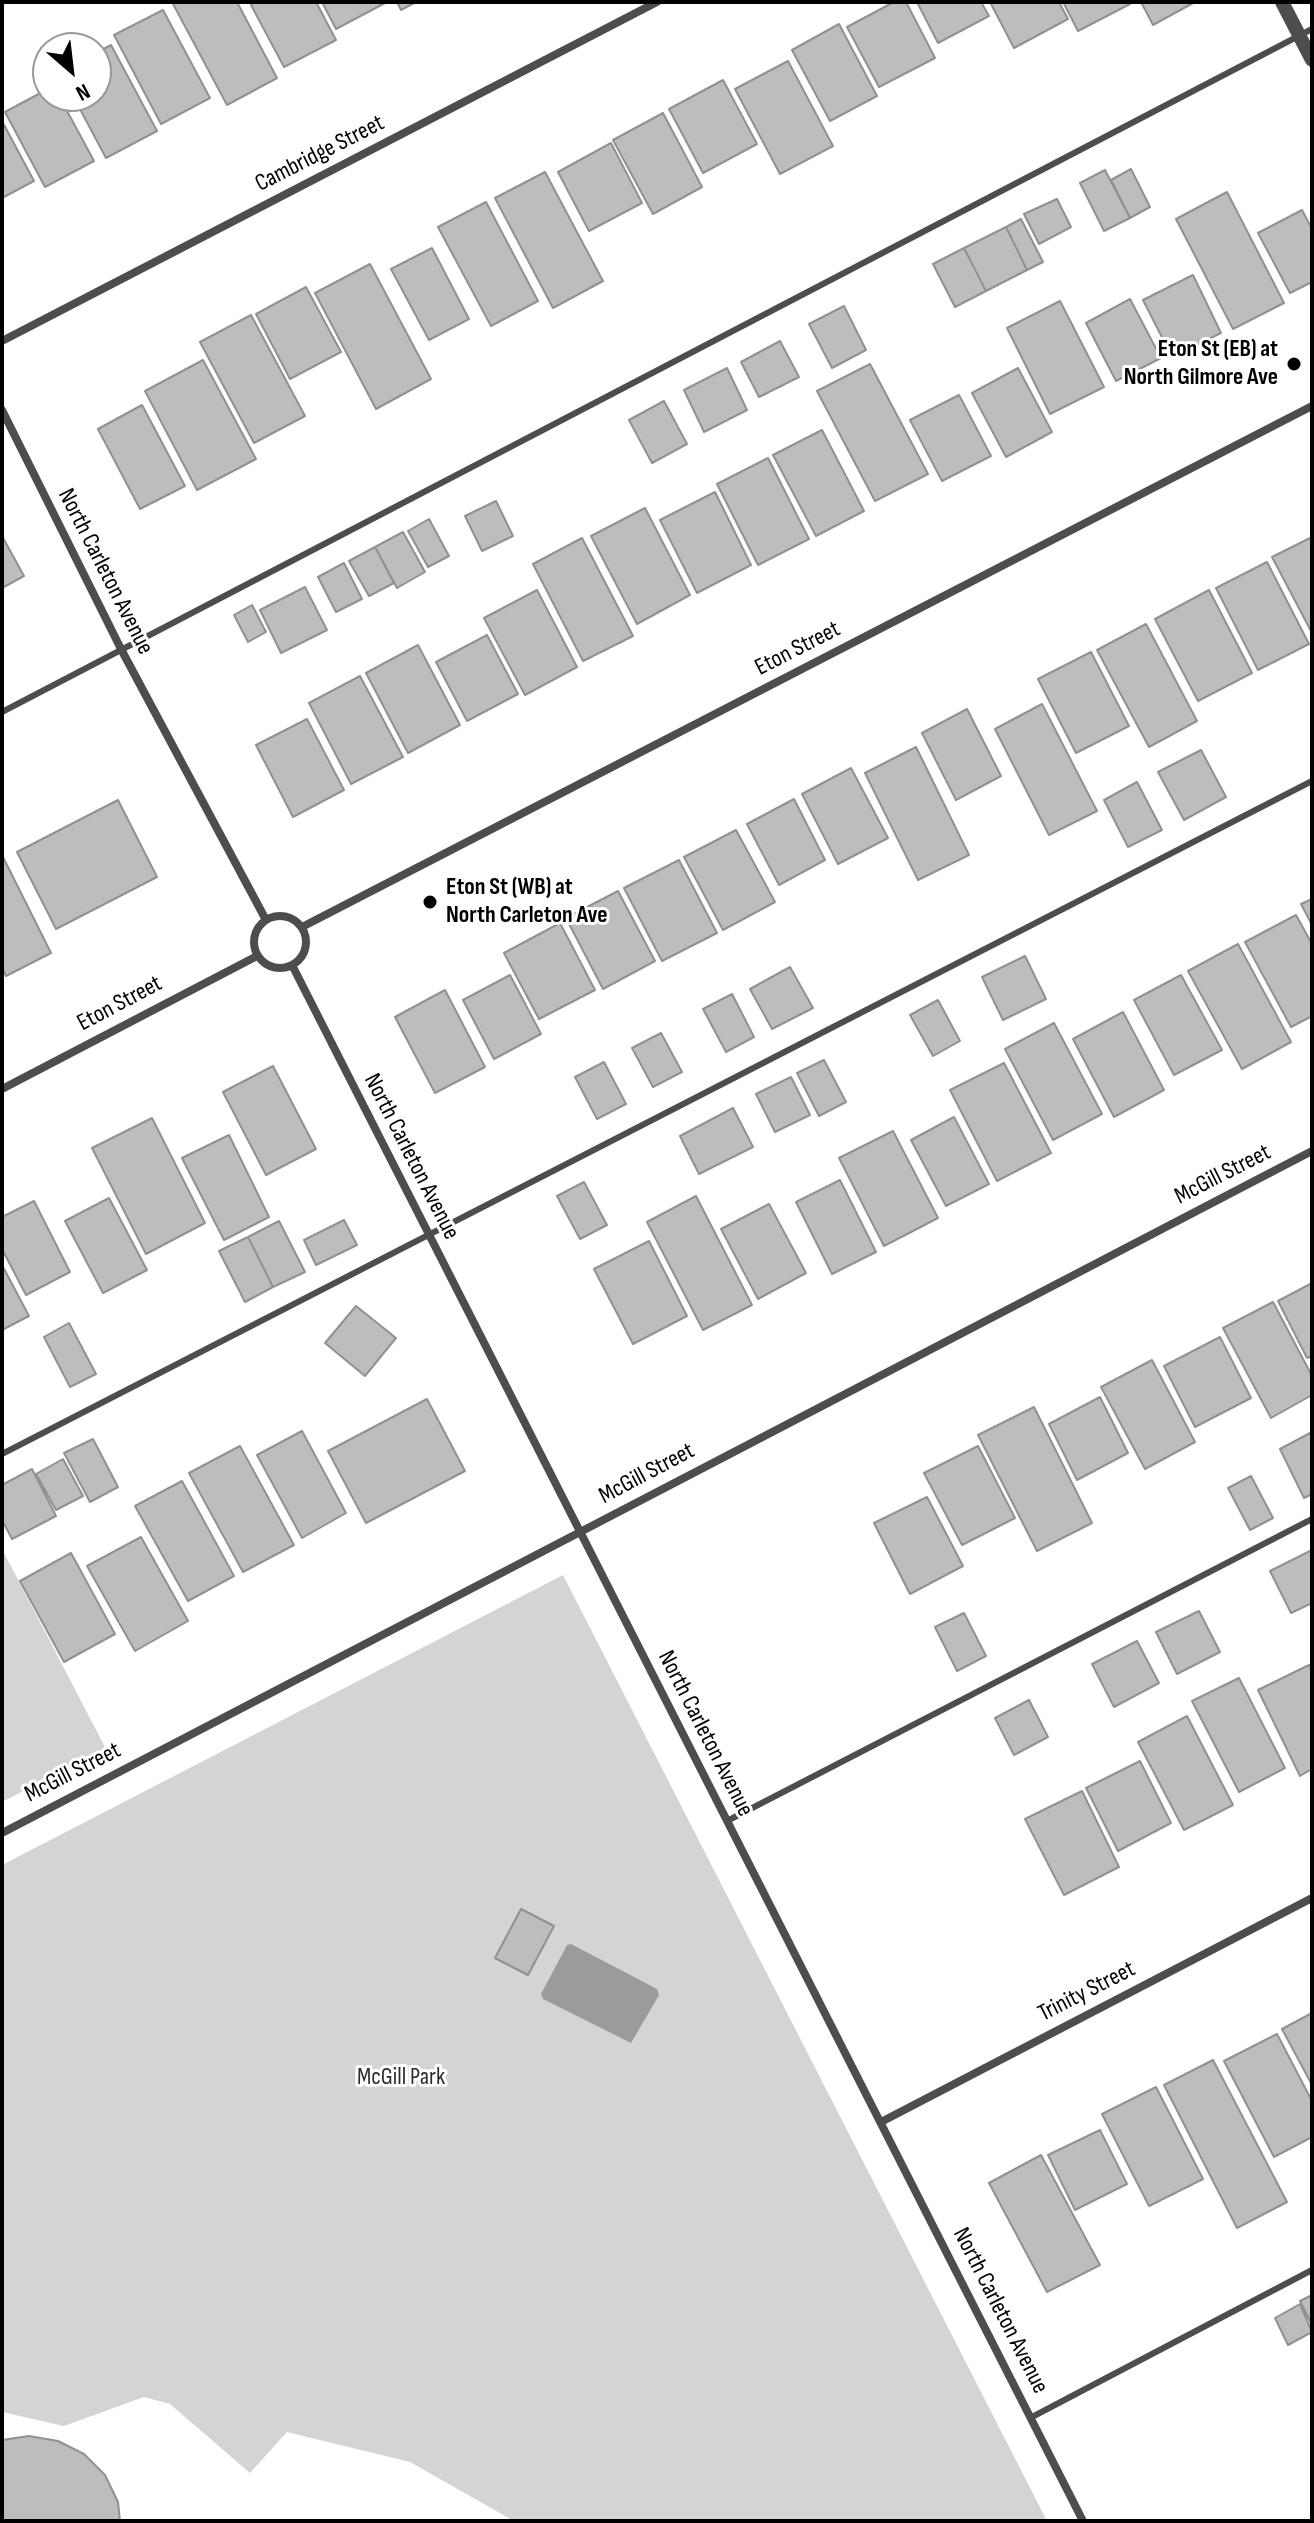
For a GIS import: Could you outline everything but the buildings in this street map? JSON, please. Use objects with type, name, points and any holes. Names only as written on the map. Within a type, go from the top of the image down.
[{"type":"street","name":"Cambridge Street","points":[[2,341],[657,2]]},
{"type":"street","points":[[1282,2],[1306,32],[1312,60]]},
{"type":"street","name":"Eton Street","points":[[302,927],[1312,406]]},
{"type":"street","name":"North Carleton Avenue","points":[[2,410],[122,651],[266,920]]},
{"type":"street","points":[[278,915],[288,917],[302,927],[306,943],[304,952],[292,965],[272,967],[257,956],[253,941],[260,924],[266,920],[278,915]]},
{"type":"street","name":"Eton Street","points":[[2,1089],[257,956]]},
{"type":"street","name":"North Carleton Avenue","points":[[292,965],[1083,2521]]},
{"type":"street","name":"McGill Street","points":[[2,1833],[1312,1151]]},
{"type":"street","name":"Trinity Street","points":[[881,2122],[1312,1898]]},
{"type":"lane","points":[[2,712],[1306,32]]},
{"type":"lane","points":[[2,1454],[1312,781]]},
{"type":"lane","points":[[727,1821],[1312,1519]]},
{"type":"lane","points":[[1032,2417],[1312,2270]]},
{"type":"green space","points":[[2,1549],[106,1749],[2,1802]]},
{"type":"green space","name":"McGill Park","points":[[563,1575],[1047,2521],[514,2521],[410,2462],[287,2432],[250,2473],[170,2404],[144,2397],[64,2426],[2,2412],[2,1865]]},
{"type":"shaded area","points":[[571,1944],[657,1989],[659,1995],[631,2043],[543,1999],[541,1994],[567,1945]]},
{"type":"place","name":"Eton St (EB) at North Gilmore Ave","points":[[1294,364]]},
{"type":"place","name":"Eton St (WB) at North Carleton Ave","points":[[430,902]]}]
